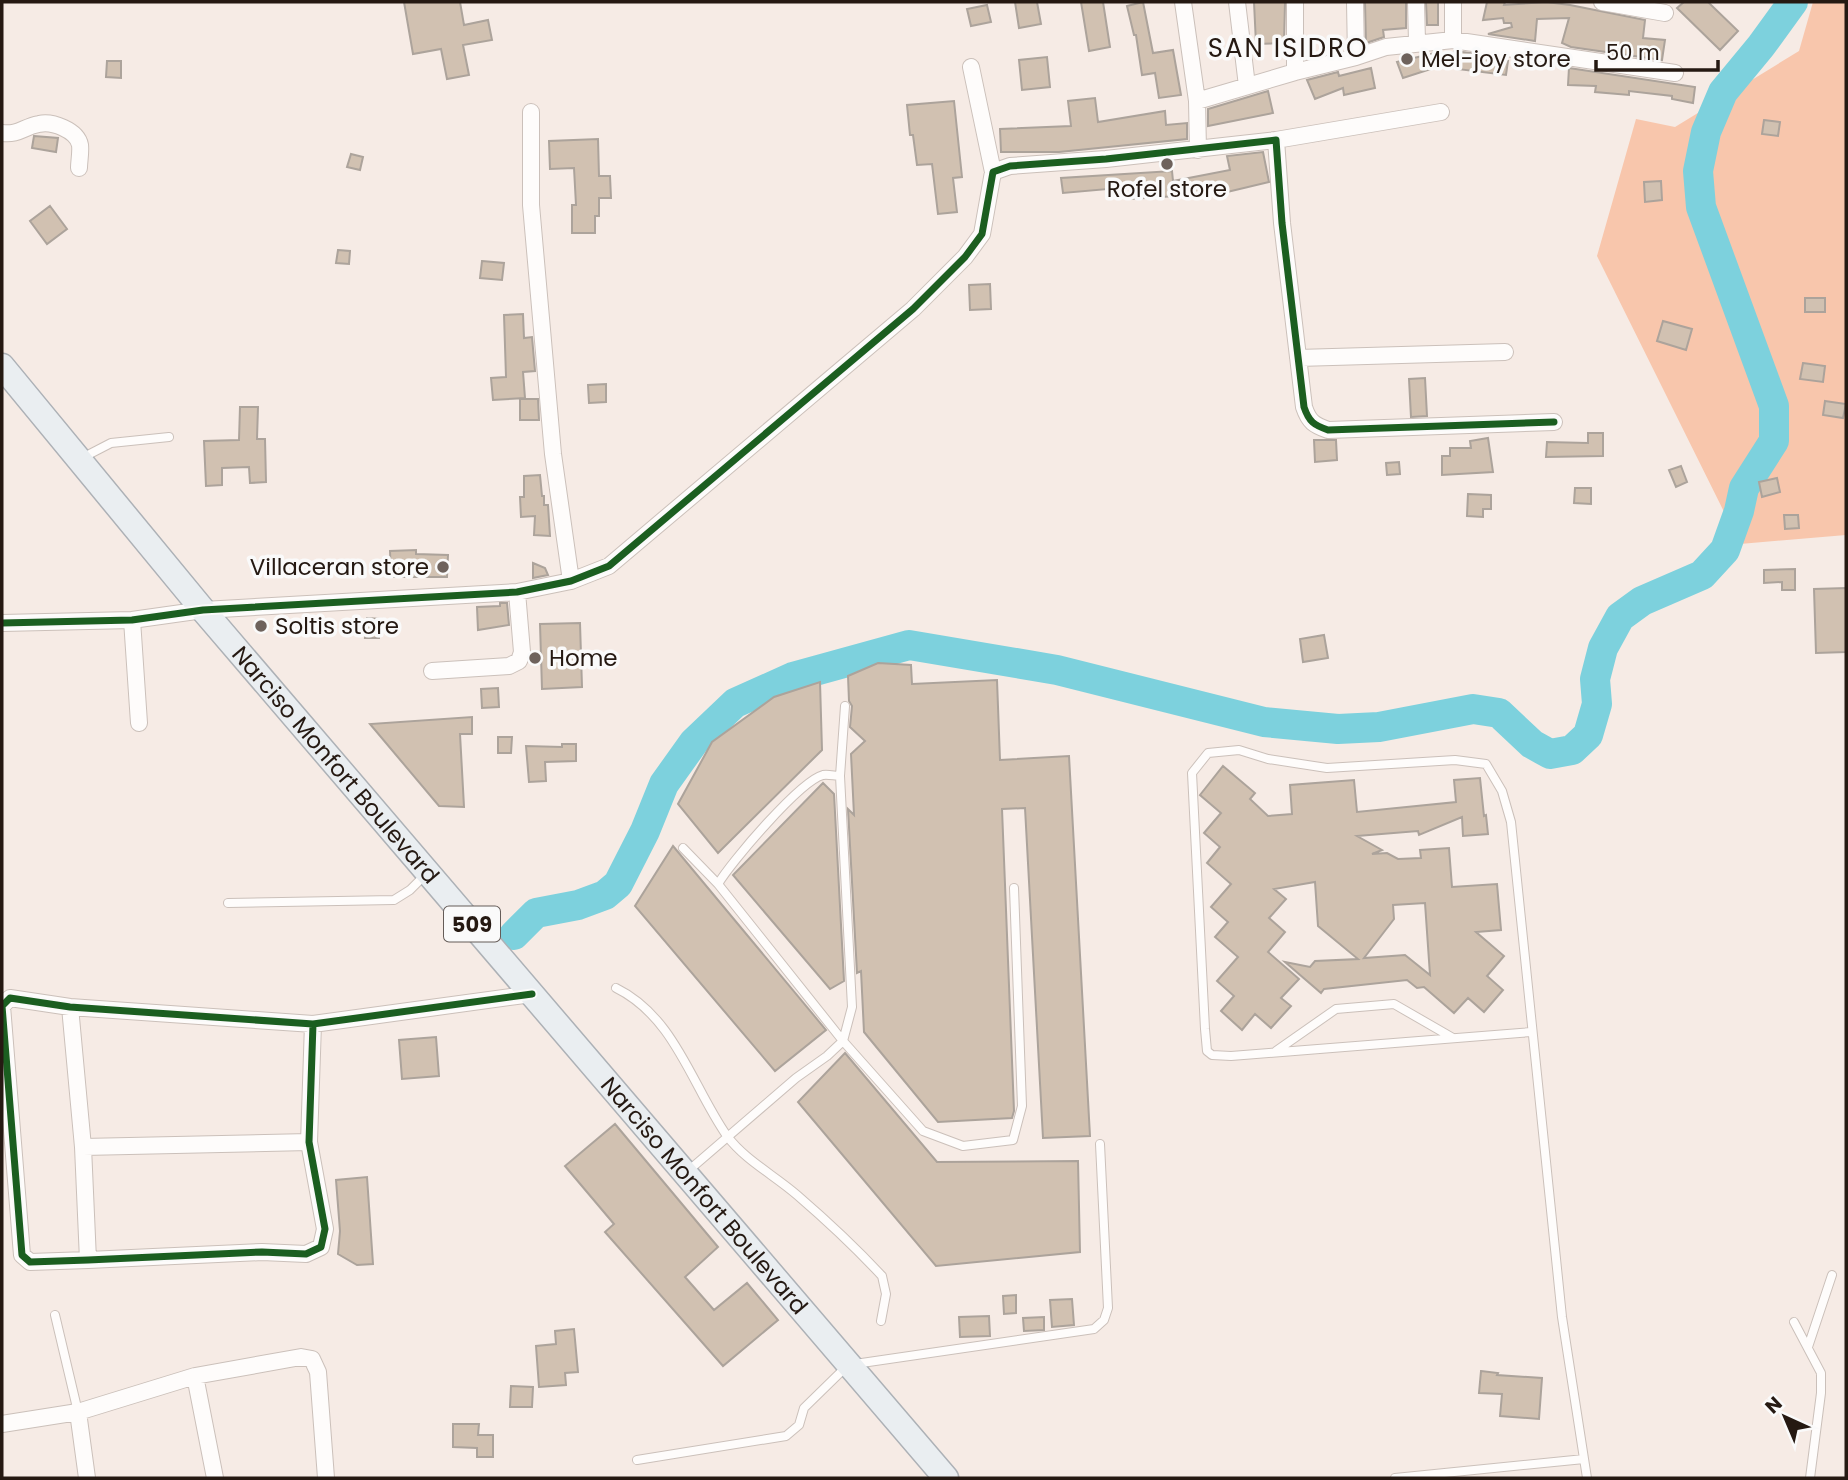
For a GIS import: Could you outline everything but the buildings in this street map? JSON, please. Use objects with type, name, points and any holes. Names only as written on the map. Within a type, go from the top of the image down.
[{"type":"main road","name":"Narciso Monfort Boulevard","points":[[2,366],[203,610],[937,1471]]},
{"type":"street","points":[[1183,2],[1197,101],[1198,150]]},
{"type":"street","points":[[1237,2],[1247,86]]},
{"type":"street","points":[[1295,2],[1295,72]]},
{"type":"street","points":[[1355,2],[1356,58]]},
{"type":"street","points":[[1416,2],[1417,42]]},
{"type":"street","points":[[1453,2],[1453,40]]},
{"type":"street","points":[[1602,2],[1665,13]]},
{"type":"street","points":[[1197,101],[1295,72],[1356,58],[1385,47],[1417,42],[1453,40],[1675,73]]},
{"type":"street","points":[[2,623],[132,620],[203,610],[517,592],[571,581],[609,566],[913,309],[976,246],[982,234],[993,172],[971,67]]},
{"type":"street","points":[[531,111],[533,232],[552,454],[571,581]]},
{"type":"street","points":[[993,172],[1010,166],[1198,150],[1276,140],[1441,112]]},
{"type":"street","points":[[2,133],[15,135],[42,123],[60,127],[75,135],[80,144],[79,168]]},
{"type":"street","points":[[1276,140],[1282,223],[1308,419],[1314,425],[1328,430],[1553,422]]},
{"type":"street","points":[[1298,358],[1505,352]]},
{"type":"street","points":[[432,671],[509,666],[519,661],[522,652],[517,592]]},
{"type":"street","points":[[132,620],[139,723]]},
{"type":"street","points":[[313,1024],[309,1142],[325,1229],[321,1247],[306,1254],[262,1252],[88,1261],[30,1262],[22,1255],[2,1006],[10,998],[70,1007],[313,1024],[532,993]]},
{"type":"street","points":[[70,1007],[83,1147],[88,1261]]},
{"type":"street","points":[[83,1147],[309,1142]]},
{"type":"street","points":[[2,1424],[78,1412],[195,1376],[301,1357],[312,1359],[318,1372],[327,1478]]},
{"type":"street","points":[[195,1376],[215,1478]]},
{"type":"street","points":[[78,1412],[87,1478]]},
{"type":"lane","points":[[79,459],[111,443],[169,438]]},
{"type":"lane","points":[[685,1173],[843,1041],[852,1007],[840,776],[845,706]]},
{"type":"lane","points":[[1531,1032],[1231,1056],[1212,1055],[1207,1051],[1192,773],[1208,753],[1239,750],[1268,759],[1327,768],[1455,760],[1486,764],[1502,790],[1511,822],[1562,1317],[1587,1478]]},
{"type":"lane","points":[[718,884],[731,864],[804,787],[823,775],[840,776]]},
{"type":"lane","points":[[683,848],[718,884],[843,1041],[923,1131],[963,1146],[1013,1140],[1022,1107],[1014,888]]},
{"type":"lane","points":[[228,903],[394,900],[410,890],[428,872]]},
{"type":"lane","points":[[616,988],[632,995],[666,1030],[728,1137],[796,1194],[883,1276],[886,1294],[881,1321]]},
{"type":"lane","points":[[1275,1052],[1336,1009],[1394,1004],[1453,1038]]},
{"type":"lane","points":[[637,1461],[786,1436],[799,1425],[804,1408],[848,1365],[1094,1329],[1104,1320],[1108,1308],[1100,1144]]},
{"type":"lane","points":[[1808,1347],[1832,1275]]},
{"type":"lane","points":[[55,1315],[78,1412]]},
{"type":"lane","points":[[1794,1322],[1821,1373],[1810,1478]]},
{"type":"lane","points":[[1395,1478],[1584,1459]]},
{"type":"shaded area","points":[[1813,2],[1846,2],[1846,535],[1740,544],[1597,256],[1636,119],[1675,127],[1799,51]]},
{"type":"waterway","points":[[514,935],[536,913],[578,905],[605,895],[618,884],[645,831],[664,784],[694,742],[735,703],[793,677],[909,645],[1057,670],[1264,722],[1338,729],[1379,727],[1473,709],[1499,713],[1532,744],[1550,754],[1572,750],[1588,735],[1597,704],[1595,679],[1603,648],[1620,617],[1642,601],[1702,575],[1725,550],[1744,488],[1774,441],[1774,406],[1701,207],[1698,171],[1706,132],[1723,92],[1793,2]]},
{"type":"cycle path","points":[[2,623],[132,620],[203,610],[517,592],[571,581],[609,566],[913,309],[965,257],[982,234],[993,172],[1010,166],[1106,159],[1276,140],[1282,223],[1304,407],[1313,422],[1328,430],[1554,422]]},
{"type":"cycle path","points":[[313,1024],[309,1142],[325,1229],[321,1247],[306,1254],[262,1252],[30,1262],[22,1255],[2,1006],[10,998],[70,1007],[313,1024],[532,994]]},
{"type":"place","name":"Mel-joy store","points":[[1407,59]]},
{"type":"place","name":"Rofel store","points":[[1167,164]]},
{"type":"place","name":"Villaceran store","points":[[443,567]]},
{"type":"place","name":"Soltis store","points":[[261,626]]},
{"type":"place","name":"Home","points":[[535,658]]},
{"type":"district","name":"SAN ISIDRO","points":[[1288,48]]}]
